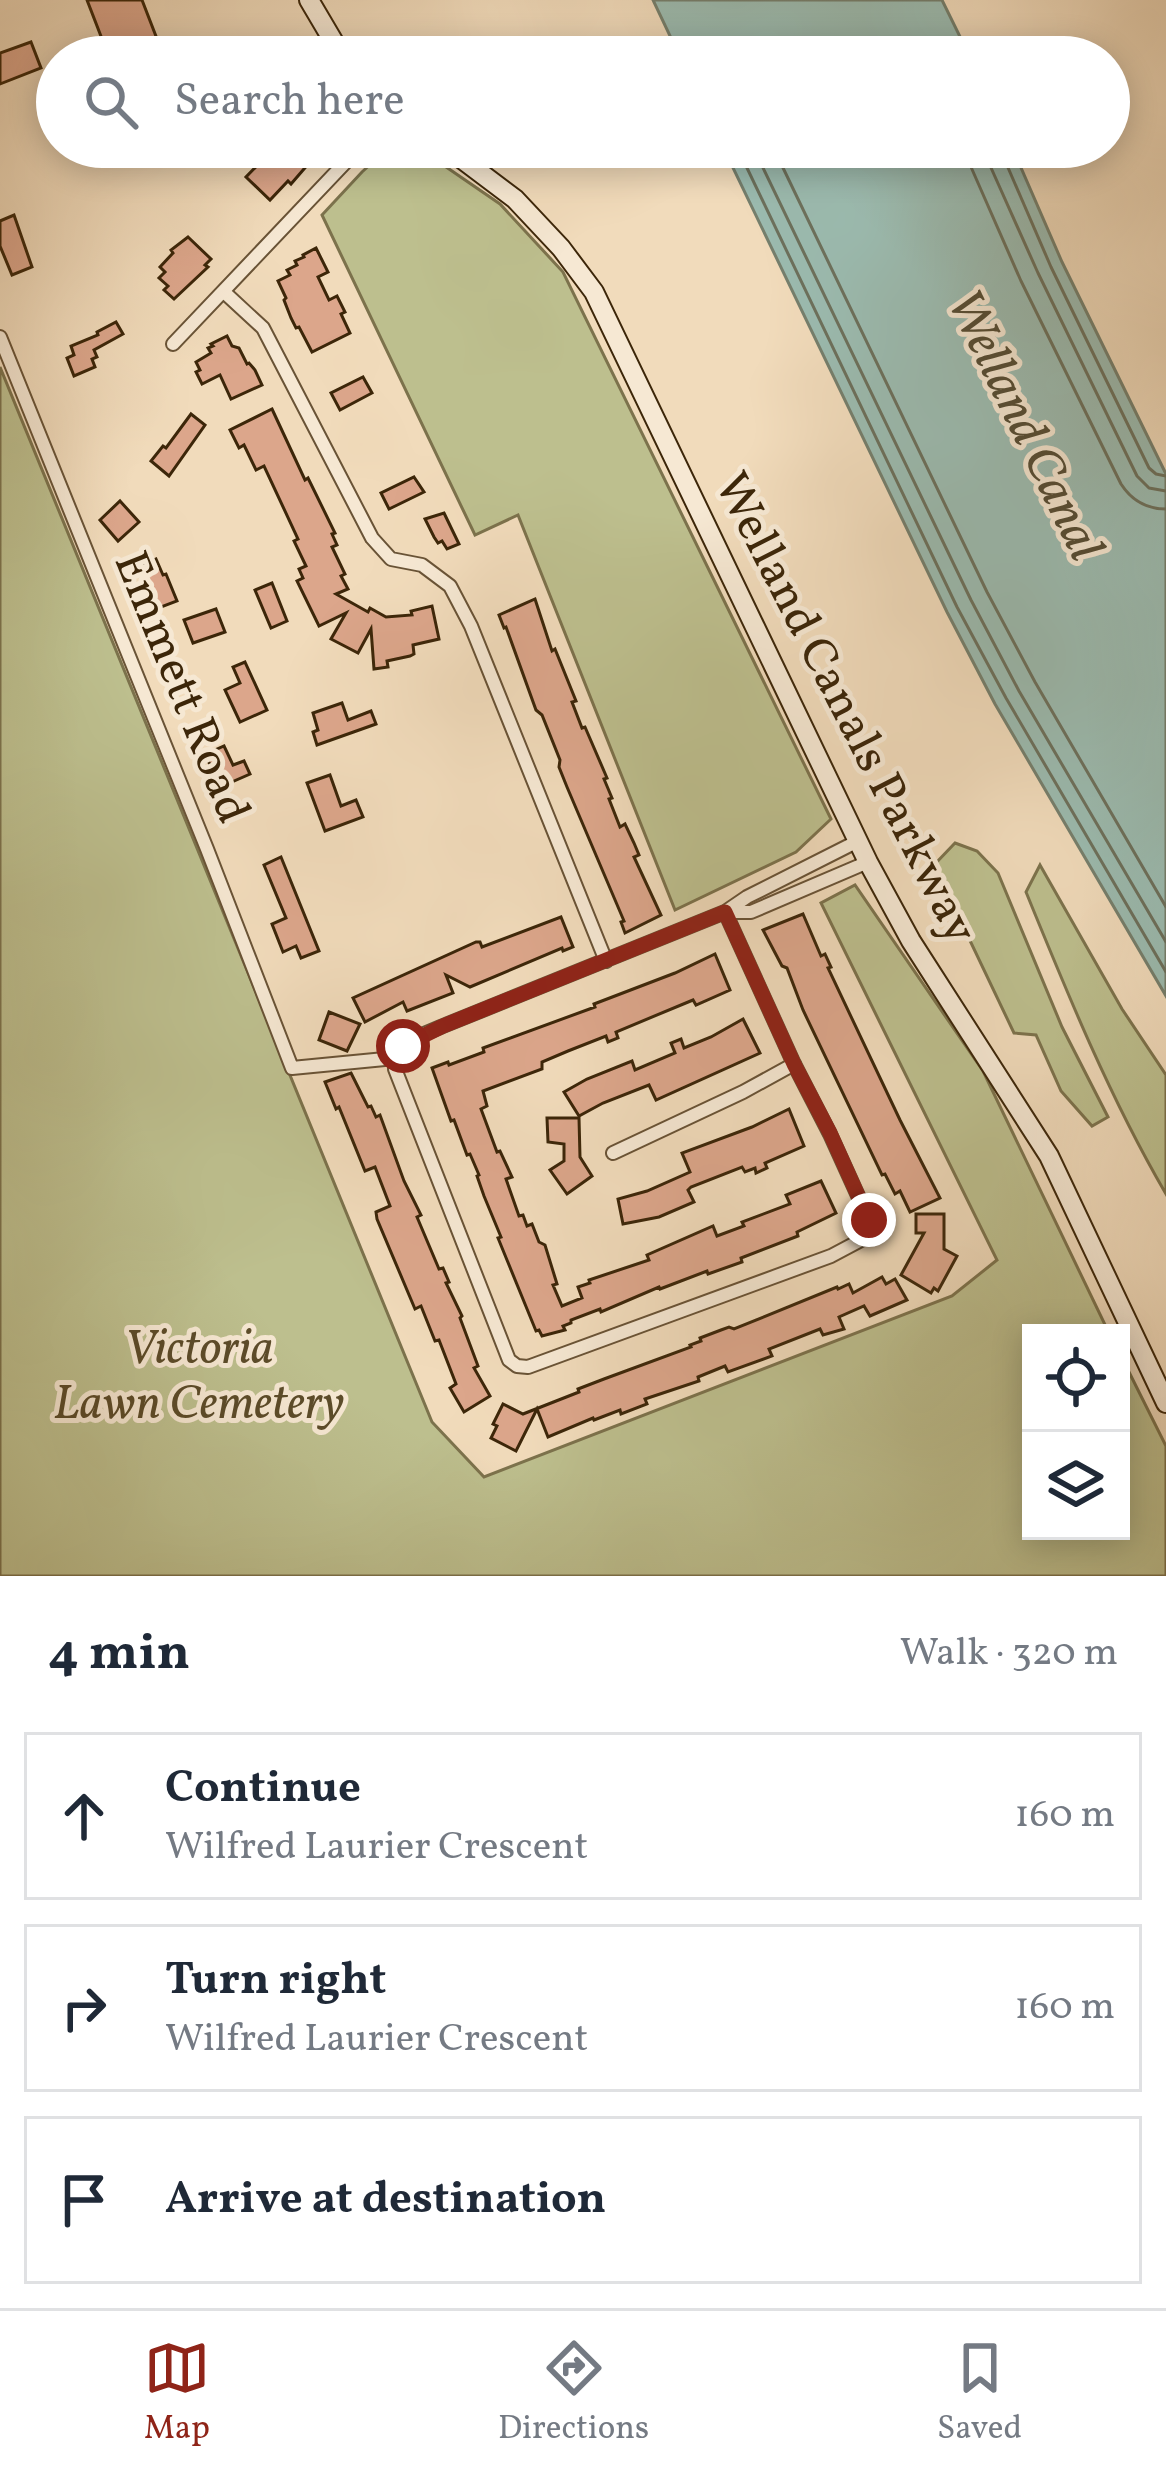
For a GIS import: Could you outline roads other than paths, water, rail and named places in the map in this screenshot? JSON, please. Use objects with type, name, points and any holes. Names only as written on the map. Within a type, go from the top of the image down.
[{"type":"main road","points":[[309,0],[330,36]]},
{"type":"main road","name":"Welland Canals Parkway","points":[[474,168],[515,199],[594,292],[868,862],[911,940],[1049,1156],[1166,1403]]},
{"type":"street","points":[[173,344],[340,168]]},
{"type":"street","points":[[224,292],[263,328],[372,538],[391,559],[422,565],[450,586],[471,626],[606,961]]},
{"type":"street","name":"Emmett Road","points":[[0,337],[292,1068],[394,1058]]},
{"type":"street","points":[[725,912],[865,1209],[869,1230],[863,1240],[830,1256],[528,1367],[517,1366],[509,1360],[394,1069],[394,1058],[403,1046],[428,1032],[725,912],[858,841]]},
{"type":"street","points":[[725,912],[751,912],[868,862]]},
{"type":"street","points":[[613,1153],[794,1064]]},
{"type":"water","points":[[653,0],[942,0],[960,36],[670,36]]},
{"type":"water","name":"Welland Canal","points":[[733,168],[1021,168],[1166,474],[1166,996],[995,704]]},
{"type":"park label","name":"Victoria Lawn Cemetery","points":[[199,1378]]}]
